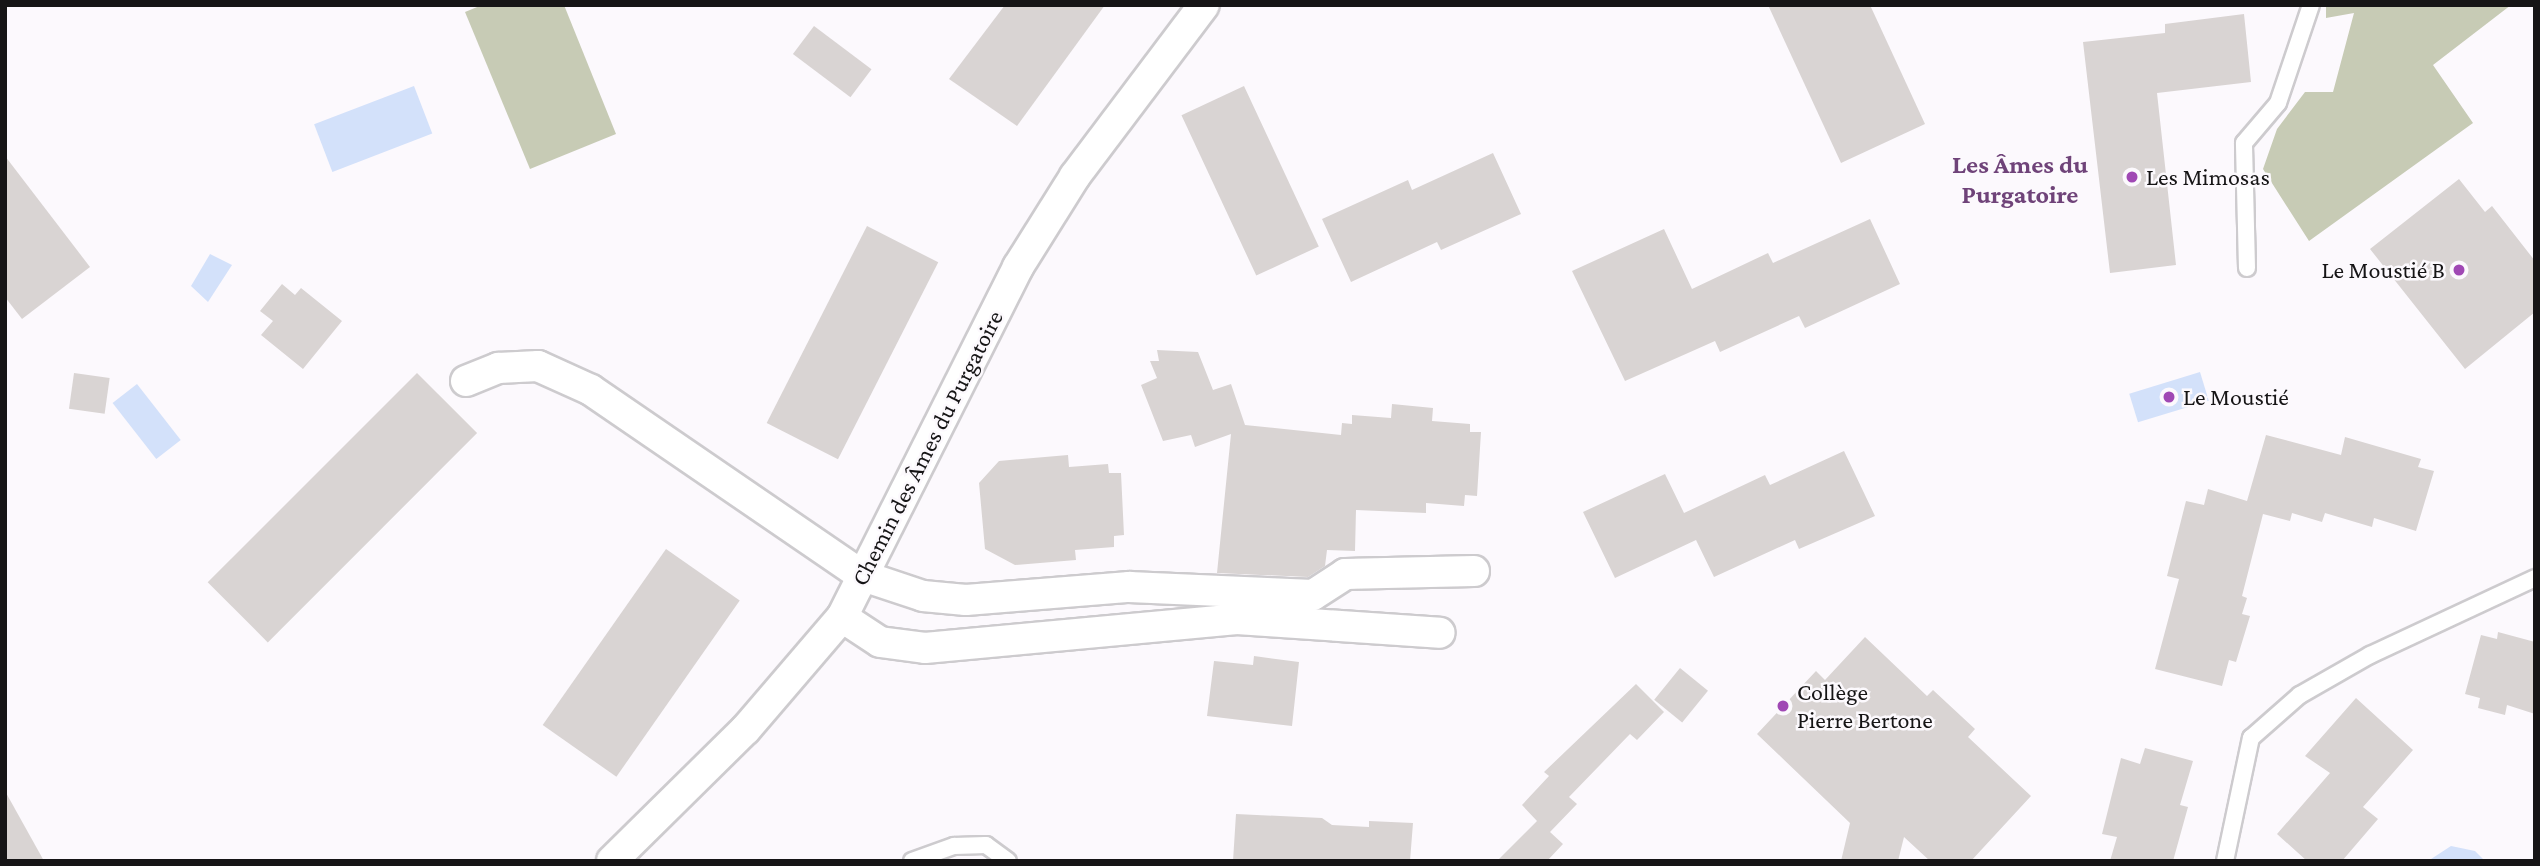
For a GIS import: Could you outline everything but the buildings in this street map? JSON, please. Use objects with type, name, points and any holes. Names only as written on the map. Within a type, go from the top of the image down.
[{"type":"street","name":"Chemin des Âmes du Purgatoire","points":[[612,861],[745,730],[842,618],[1018,267],[1075,176],[1204,5]]},
{"type":"street","points":[[466,381],[498,368],[538,366],[591,390],[863,576],[923,596],[966,600],[1129,587],[1313,595],[1345,574],[1474,571]]},
{"type":"street","points":[[842,618],[880,642],[925,648],[1237,619],[1440,633]]},
{"type":"lane","points":[[2247,268],[2244,143],[2278,103],[2311,5]]},
{"type":"lane","points":[[2225,861],[2251,738],[2300,695],[2370,654],[2535,578]]},
{"type":"lane","points":[[912,861],[954,846],[986,845],[1008,861]]},
{"type":"green space","points":[[482,5],[564,5],[616,134],[530,169],[465,12]]},
{"type":"green space","points":[[2326,5],[2511,5],[2433,65],[2473,123],[2309,241],[2263,169],[2277,129],[2305,92],[2333,92],[2354,13],[2326,18]]},
{"type":"water","points":[[414,86],[432,134],[332,172],[314,124]]},
{"type":"water","points":[[210,254],[232,265],[208,302],[191,286]]},
{"type":"water","name":"Le Moustié","points":[[2200,372],[2209,401],[2138,422],[2129,394]]},
{"type":"water","points":[[137,384],[181,440],[156,459],[113,403]]},
{"type":"water","points":[[2451,846],[2475,851],[2485,861],[2428,861]]},
{"type":"place","name":"Les Mimosas","points":[[2132,177]]},
{"type":"place","name":"Le Moustié B","points":[[2459,270]]},
{"type":"place","name":"Le Moustié","points":[[2169,397]]},
{"type":"place","name":"Collège Pierre Bertone","points":[[1783,706]]},
{"type":"district","name":"Les Âmes du Purgatoire","points":[[2020,180]]}]
